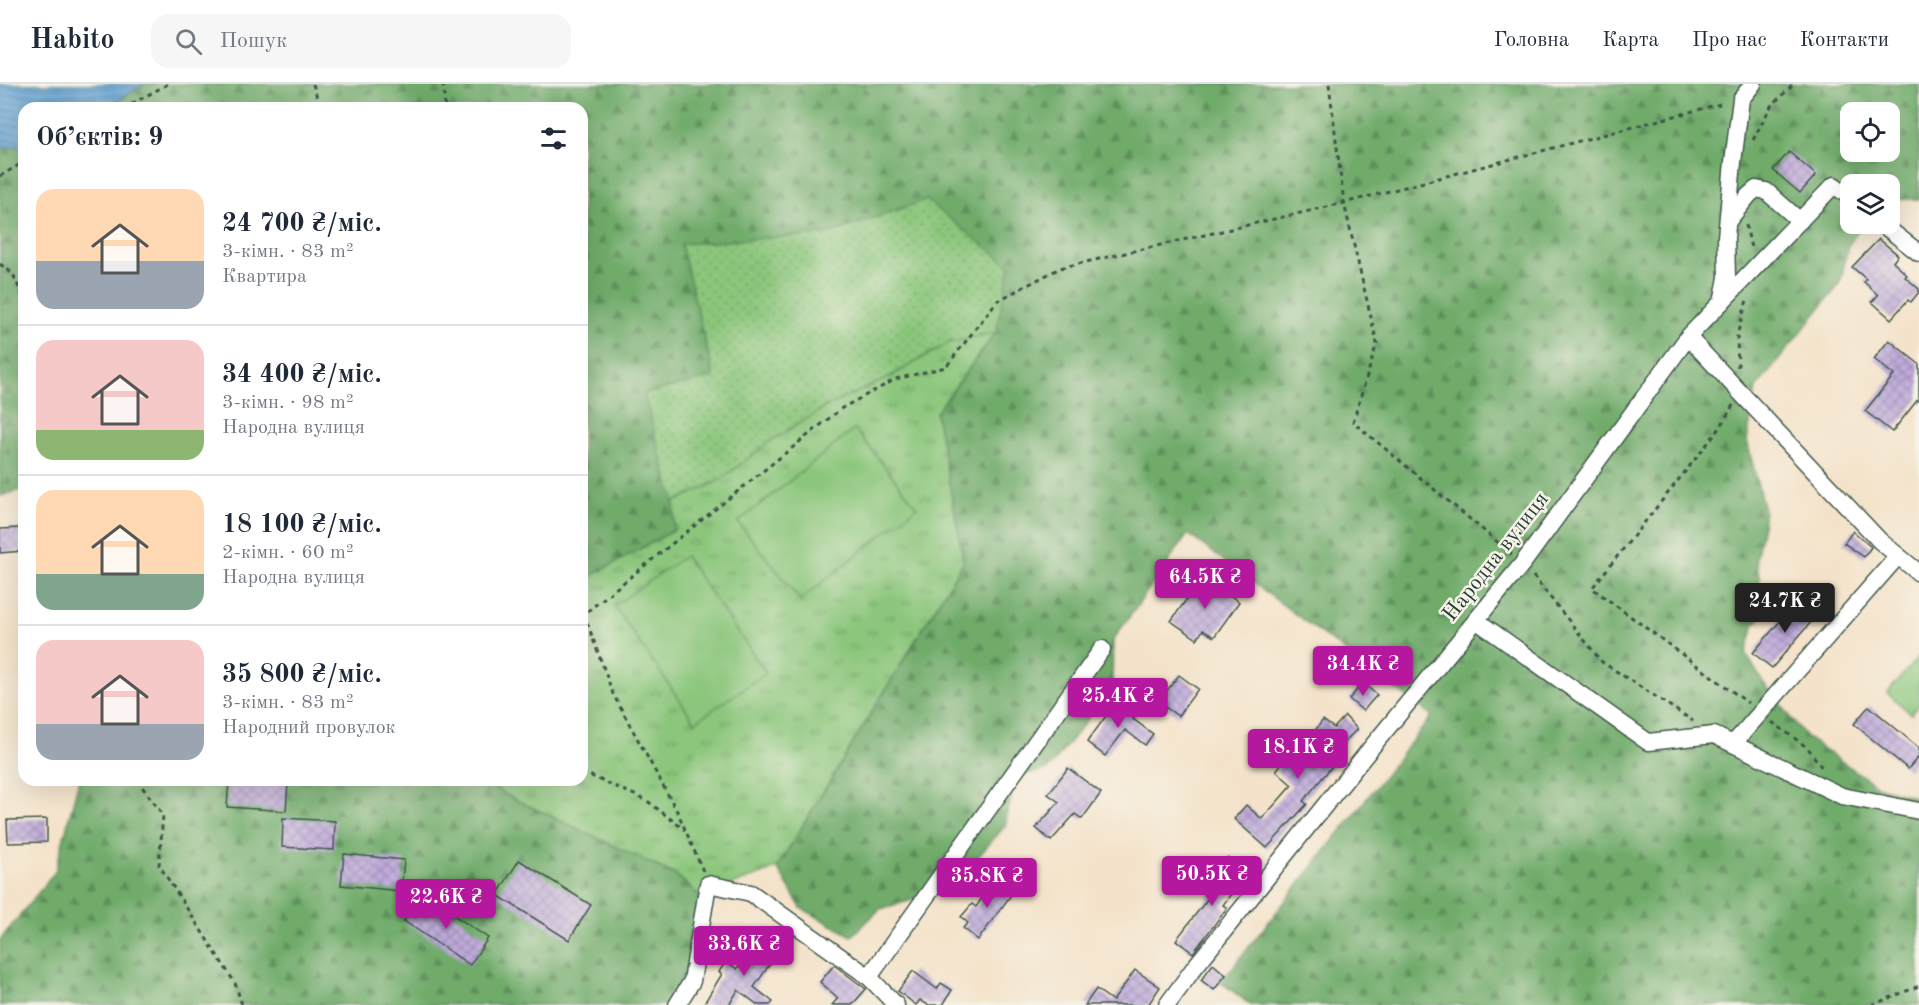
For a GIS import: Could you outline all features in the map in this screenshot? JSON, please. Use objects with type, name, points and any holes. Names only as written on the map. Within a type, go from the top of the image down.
[{"type":"street","points":[[1722,303],[1727,278],[1726,237],[1732,162],[1741,99],[1753,84]]},
{"type":"street","name":"Народна вулиця","points":[[1167,1005],[1375,742],[1523,563],[1688,337],[1834,185],[1840,190]]},
{"type":"street","points":[[1728,220],[1756,189],[1766,190],[1800,221]]},
{"type":"street","points":[[1895,234],[1919,253]]},
{"type":"street","points":[[1688,337],[1880,541],[1919,573]]},
{"type":"street","points":[[1733,744],[1898,556]]},
{"type":"street","points":[[1477,621],[1648,742],[1714,735],[1842,796],[1919,811]]},
{"type":"street","points":[[869,977],[1102,649]]},
{"type":"street","points":[[676,1005],[692,981],[708,884],[751,892],[869,977],[896,1005]]},
{"type":"path","points":[[135,102],[168,84]]},
{"type":"path","points":[[314,84],[318,102]]},
{"type":"path","points":[[443,84],[444,102]]},
{"type":"path","points":[[1329,84],[1344,203],[1377,343],[1353,422],[1523,563],[1602,662],[1714,735]]},
{"type":"path","points":[[1750,145],[1771,106],[1794,84]]},
{"type":"path","points":[[588,610],[842,408],[896,379],[946,367],[997,301],[1060,268],[1344,203],[1741,99]]},
{"type":"path","points":[[0,176],[18,166]]},
{"type":"path","points":[[1741,205],[1756,268],[1737,335],[1740,393],[1720,429],[1592,588],[1808,748],[1842,796]]},
{"type":"path","points":[[0,264],[13,274],[18,285]]},
{"type":"path","points":[[588,627],[613,694],[678,813],[708,884]]},
{"type":"path","points":[[588,775],[646,800],[686,831]]},
{"type":"path","points":[[141,786],[163,815],[159,866],[235,983],[242,1005]]},
{"type":"path","points":[[1872,1005],[1919,986]]},
{"type":"green space","points":[[145,84],[1919,84],[1919,199],[1900,200],[1900,174],[1840,174],[1840,234],[1856,234],[1848,246],[1840,284],[1756,388],[1747,441],[1764,510],[1756,559],[1765,612],[1754,625],[1746,654],[1763,682],[1807,738],[1879,787],[1919,798],[1919,1005],[1251,1005],[1221,982],[1432,716],[1188,534],[1113,640],[1112,687],[1048,770],[1015,776],[1005,826],[949,890],[880,909],[852,936],[801,908],[777,868],[964,561],[936,413],[996,332],[926,200],[828,234],[681,244],[714,378],[644,394],[674,502],[674,530],[588,578],[588,102],[116,102]]},
{"type":"green space","points":[[18,146],[18,491],[0,496],[0,148]]},
{"type":"green space","points":[[926,200],[1010,266],[996,332],[948,343],[888,378],[827,406],[770,441],[720,480],[674,502],[644,394],[714,377],[681,244],[828,234]]},
{"type":"green space","points":[[996,332],[936,413],[964,561],[777,868],[701,897],[492,786],[588,786],[588,578],[674,530],[674,502],[720,480],[770,441],[827,406],[888,378],[948,343]]},
{"type":"green space","points":[[855,429],[917,507],[800,600],[738,522]]},
{"type":"green space","points":[[685,556],[766,673],[695,722],[614,606]]},
{"type":"green space","points":[[1919,656],[1919,704],[1911,714],[1887,693]]},
{"type":"green space","points":[[77,786],[492,786],[506,795],[676,875],[701,897],[687,980],[670,1005],[0,1005],[0,940],[55,872]]},
{"type":"water","points":[[0,84],[145,84],[116,102],[18,102],[18,146],[0,148]]},
{"type":"building","points":[[1789,152],[1816,175],[1800,193],[1773,170]]},
{"type":"building","points":[[1879,239],[1898,255],[1893,262],[1919,289],[1911,302],[1908,300],[1891,319],[1872,302],[1878,295],[1864,282],[1866,279],[1852,267]]},
{"type":"building","points":[[1889,340],[1919,364],[1919,398],[1892,432],[1865,411],[1894,375],[1874,359]]},
{"type":"building","points":[[18,528],[18,551],[0,553],[0,529]]},
{"type":"building","points":[[1853,531],[1871,547],[1864,557],[1844,543]]},
{"type":"building","points":[[1203,576],[1239,602],[1214,637],[1203,630],[1197,639],[1171,621]]},
{"type":"building","points":[[1797,601],[1816,616],[1772,668],[1753,653]]},
{"type":"building","points":[[1179,675],[1198,689],[1178,716],[1158,702]]},
{"type":"building","points":[[1363,683],[1377,695],[1363,711],[1349,699]]},
{"type":"building","points":[[1117,701],[1136,715],[1133,719],[1153,734],[1145,745],[1125,730],[1105,756],[1087,742]]},
{"type":"building","points":[[1869,706],[1919,748],[1919,756],[1908,769],[1854,724]]},
{"type":"building","points":[[1345,716],[1357,729],[1327,760],[1333,765],[1303,801],[1307,804],[1267,848],[1234,819],[1246,805],[1262,819],[1292,785],[1276,771],[1298,742],[1303,746],[1323,720],[1334,728]]},
{"type":"building","points":[[1068,768],[1101,793],[1082,819],[1075,814],[1051,841],[1036,828],[1059,802],[1048,794]]},
{"type":"building","points":[[229,786],[288,786],[286,811],[227,807]]},
{"type":"building","points":[[283,818],[335,821],[334,850],[282,847]]},
{"type":"building","points":[[47,819],[47,842],[8,843],[7,820]]},
{"type":"building","points":[[344,854],[404,860],[401,891],[341,885]]},
{"type":"building","points":[[1228,858],[1247,872],[1223,905],[1227,908],[1193,953],[1176,940],[1224,877],[1218,872]]},
{"type":"building","points":[[519,860],[591,905],[569,940],[497,895]]},
{"type":"building","points":[[996,878],[1014,891],[978,940],[963,928],[968,923],[961,917],[972,904],[976,907]]},
{"type":"building","points":[[422,894],[488,938],[470,965],[404,921]]},
{"type":"building","points":[[759,937],[779,951],[754,987],[773,1002],[770,1005],[758,1005],[738,990],[729,1005],[703,1005],[722,974],[719,972],[726,961],[737,969]]},
{"type":"building","points":[[1213,964],[1226,975],[1214,990],[1201,980]]},
{"type":"building","points":[[834,965],[866,989],[852,1005],[832,1005],[838,998],[820,982]]},
{"type":"building","points":[[1135,970],[1160,987],[1148,1005],[1085,1005],[1096,989],[1113,1001]]},
{"type":"building","points":[[913,971],[937,989],[941,983],[952,990],[943,1005],[928,1005],[920,1000],[916,1005],[898,991]]}]
